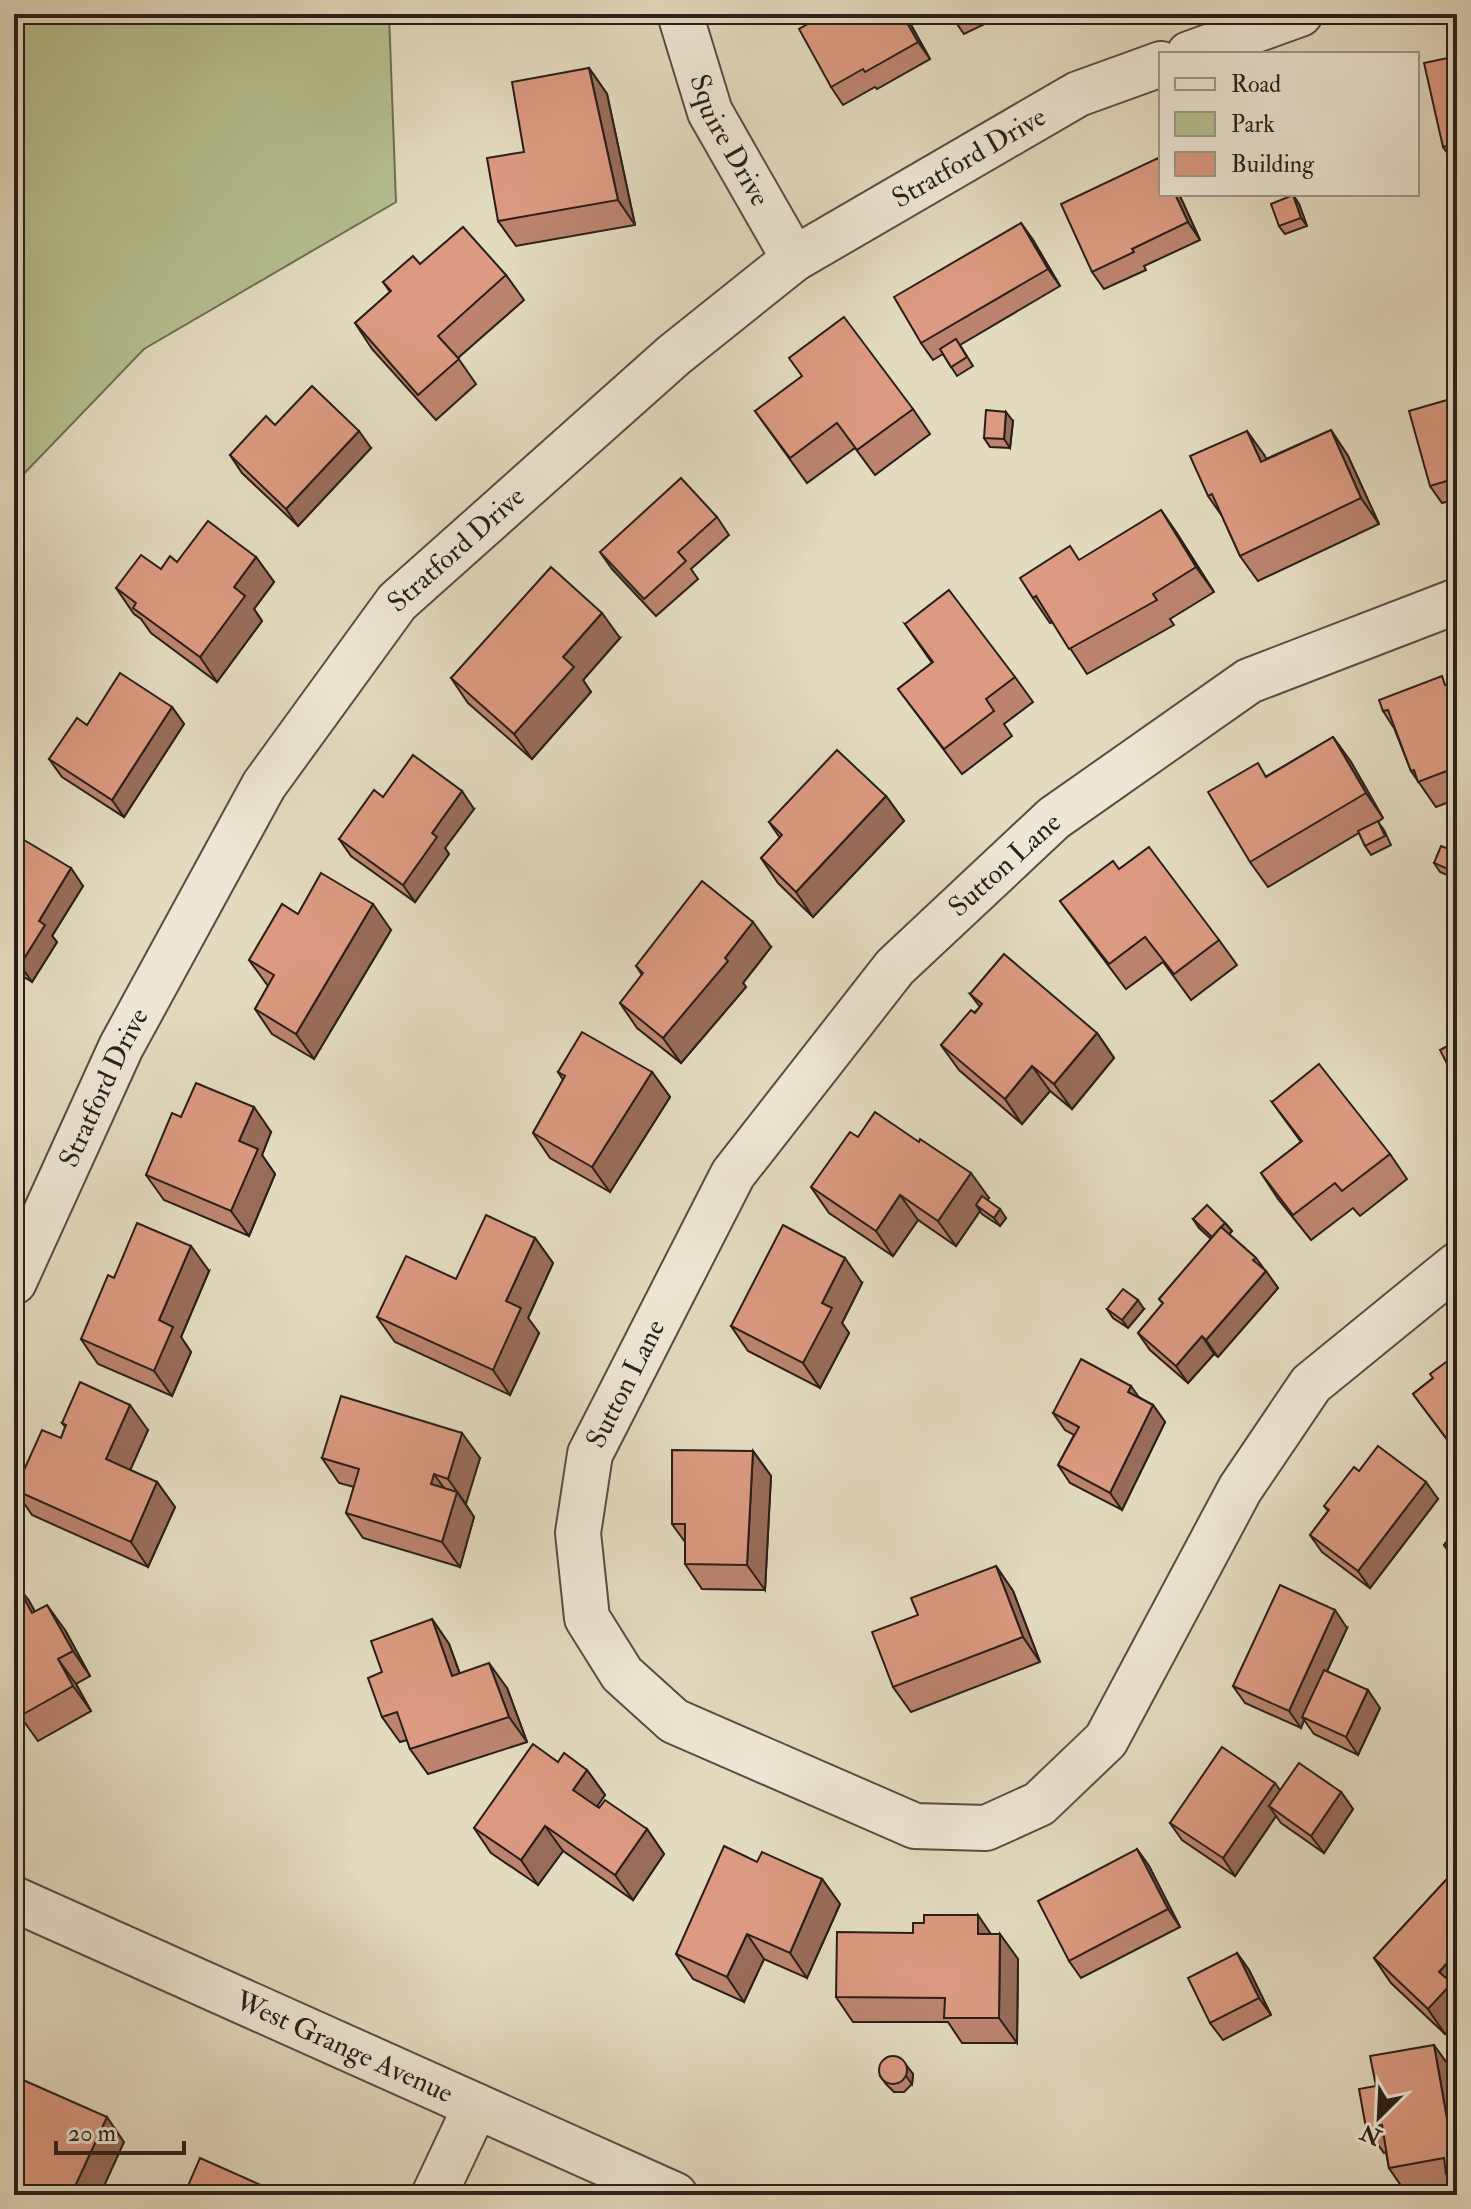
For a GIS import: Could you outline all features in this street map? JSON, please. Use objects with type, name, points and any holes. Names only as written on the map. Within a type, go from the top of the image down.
[{"type":"street","name":"Squire Drive","points":[[680,14],[710,112],[794,259]]},
{"type":"street","points":[[1195,52],[1300,14]]},
{"type":"street","name":"Stratford Drive","points":[[14,1282],[121,1047],[264,785],[397,602],[674,355],[794,259],[1078,94],[1159,65]]},
{"type":"street","name":"Sutton Lane","points":[[1457,601],[1249,681],[1054,818],[895,967],[733,1174],[590,1454],[578,1533],[587,1618],[622,1674],[674,1721],[915,1826],[986,1828],[1039,1804],[1106,1740],[1240,1489],[1311,1384],[1457,1265]]},
{"type":"street","name":"West Grange Avenue","points":[[14,1899],[675,2195]]},
{"type":"street","points":[[434,2195],[476,2106]]},
{"type":"green space","points":[[29,14],[389,14],[396,202],[144,349],[14,484],[14,48]]},
{"type":"building","points":[[826,14],[902,14],[918,42],[831,87],[799,29]]},
{"type":"building","points":[[1457,56],[1457,143],[1443,147],[1424,63]]},
{"type":"building","points":[[589,68],[618,200],[498,221],[487,158],[524,152],[512,82]]},
{"type":"building","points":[[1158,158],[1159,196],[1176,196],[1188,222],[1092,272],[1061,204]]},
{"type":"building","points":[[1293,196],[1301,218],[1279,226],[1271,204]]},
{"type":"building","points":[[1021,223],[1048,269],[921,343],[894,297]]},
{"type":"building","points":[[463,227],[506,275],[438,336],[459,359],[418,395],[355,323],[391,291],[383,282],[413,256],[420,264]]},
{"type":"building","points":[[844,317],[913,409],[857,450],[837,423],[790,458],[755,411],[802,376],[789,358]]},
{"type":"building","points":[[956,339],[967,357],[951,367],[940,349]]},
{"type":"building","points":[[312,386],[359,431],[286,509],[230,455],[266,416],[275,425]]},
{"type":"building","points":[[1454,398],[1457,408],[1457,478],[1430,486],[1409,411]]},
{"type":"building","points":[[986,410],[1006,412],[1004,439],[984,438]]},
{"type":"building","points":[[1331,430],[1361,498],[1240,556],[1212,494],[1208,496],[1190,456],[1247,431],[1261,462]]},
{"type":"building","points":[[681,478],[717,517],[678,552],[686,561],[644,599],[600,552]]},
{"type":"building","points":[[1161,510],[1196,567],[1153,594],[1157,600],[1069,649],[1036,596],[1033,598],[1020,578],[1070,546],[1079,560]]},
{"type":"building","points":[[208,521],[256,557],[234,587],[245,596],[200,657],[133,608],[136,603],[116,588],[141,555],[161,569],[170,556],[177,562]]},
{"type":"building","points":[[551,567],[602,613],[563,657],[574,667],[514,734],[451,678]]},
{"type":"building","points":[[949,590],[1015,677],[986,699],[994,711],[944,749],[898,689],[933,662],[905,624]]},
{"type":"building","points":[[120,673],[172,707],[112,800],[49,759],[77,718],[87,725]]},
{"type":"building","points":[[1442,676],[1445,685],[1457,681],[1457,767],[1418,782],[1388,710],[1383,711],[1379,700]]},
{"type":"building","points":[[1333,737],[1366,793],[1250,862],[1208,792],[1258,763],[1266,777]]},
{"type":"building","points":[[837,750],[886,796],[796,892],[761,858],[782,835],[769,822]]},
{"type":"building","points":[[413,755],[462,791],[432,833],[437,837],[403,885],[339,839],[374,790],[383,797]]},
{"type":"building","points":[[1378,821],[1385,836],[1365,846],[1358,831]]},
{"type":"building","points":[[14,834],[71,868],[39,921],[45,925],[20,965],[14,961]]},
{"type":"building","points":[[1441,846],[1454,851],[1448,869],[1434,863]]},
{"type":"building","points":[[1149,847],[1219,940],[1174,974],[1145,937],[1109,964],[1060,901],[1113,861],[1119,869]]},
{"type":"building","points":[[321,873],[373,904],[296,1034],[255,1009],[274,975],[249,960],[282,904],[298,914]]},
{"type":"building","points":[[702,881],[753,922],[725,958],[728,961],[663,1038],[620,1003],[643,973],[636,966]]},
{"type":"building","points":[[1004,954],[1097,1033],[1054,1084],[1032,1066],[1005,1099],[941,1045],[971,1010],[975,1013],[982,1004],[970,994]]},
{"type":"building","points":[[582,1032],[652,1072],[592,1167],[533,1133],[565,1076],[558,1072]]},
{"type":"building","points":[[1457,1041],[1457,1083],[1440,1050]]},
{"type":"building","points":[[1319,1064],[1390,1154],[1342,1191],[1335,1183],[1293,1215],[1261,1173],[1302,1141],[1272,1102]]},
{"type":"building","points":[[196,1083],[254,1107],[239,1141],[258,1149],[231,1211],[146,1175],[172,1113],[181,1117]]},
{"type":"building","points":[[875,1112],[971,1173],[938,1221],[900,1195],[876,1231],[811,1187],[850,1132],[858,1137]]},
{"type":"building","points":[[982,1196],[1000,1209],[994,1218],[976,1205]]},
{"type":"building","points":[[1207,1205],[1225,1223],[1212,1237],[1193,1219]]},
{"type":"building","points":[[486,1215],[535,1238],[506,1301],[521,1308],[493,1370],[377,1317],[406,1256],[456,1279]]},
{"type":"building","points":[[137,1223],[191,1246],[159,1320],[173,1327],[154,1371],[81,1339],[108,1275],[114,1278]]},
{"type":"building","points":[[783,1225],[845,1258],[822,1303],[832,1308],[803,1363],[731,1326]]},
{"type":"building","points":[[1221,1227],[1266,1271],[1206,1340],[1202,1336],[1176,1366],[1138,1333],[1163,1303],[1159,1299]]},
{"type":"building","points":[[1123,1289],[1138,1300],[1122,1320],[1107,1309]]},
{"type":"building","points":[[1457,1354],[1457,1444],[1453,1447],[1413,1394],[1433,1378],[1430,1374]]},
{"type":"building","points":[[1081,1359],[1131,1386],[1128,1392],[1153,1405],[1110,1493],[1058,1465],[1079,1427],[1053,1413]]},
{"type":"building","points":[[80,1382],[130,1405],[106,1459],[157,1482],[131,1542],[15,1490],[42,1430],[61,1438],[66,1425],[62,1423]]},
{"type":"building","points":[[341,1396],[462,1433],[448,1479],[434,1474],[431,1484],[457,1492],[442,1542],[346,1513],[359,1469],[322,1458]]},
{"type":"building","points":[[1378,1446],[1426,1482],[1358,1571],[1310,1535],[1329,1510],[1324,1506],[1354,1467],[1359,1471]]},
{"type":"building","points":[[672,1450],[753,1451],[747,1565],[685,1564],[685,1524],[672,1524]]},
{"type":"building","points":[[1457,1530],[1457,1558],[1444,1545]]},
{"type":"building","points":[[996,1566],[1023,1637],[893,1687],[872,1632],[918,1615],[911,1598]]},
{"type":"building","points":[[14,1580],[32,1613],[47,1605],[73,1651],[58,1659],[73,1686],[20,1716],[14,1705]]},
{"type":"building","points":[[1280,1585],[1335,1610],[1289,1711],[1233,1686]]},
{"type":"building","points":[[432,1619],[452,1676],[489,1663],[509,1717],[410,1749],[397,1712],[382,1717],[368,1678],[382,1672],[371,1641]]},
{"type":"building","points":[[1324,1670],[1368,1690],[1346,1737],[1302,1717]]},
{"type":"building","points":[[533,1744],[558,1762],[564,1753],[587,1770],[573,1790],[599,1808],[605,1800],[647,1829],[615,1875],[545,1826],[521,1860],[474,1828]]},
{"type":"building","points":[[1222,1747],[1275,1783],[1223,1858],[1170,1823]]},
{"type":"building","points":[[1299,1763],[1341,1792],[1311,1836],[1269,1806]]},
{"type":"building","points":[[724,1846],[757,1862],[762,1852],[822,1879],[790,1953],[747,1934],[727,1977],[676,1954]]},
{"type":"building","points":[[1137,1849],[1168,1909],[1069,1961],[1038,1901]]},
{"type":"building","points":[[1457,1868],[1457,1952],[1439,1972],[1452,1983],[1428,2009],[1374,1958]]},
{"type":"building","points":[[924,1915],[978,1915],[978,1934],[1000,1934],[999,2018],[944,2018],[945,1998],[836,1997],[837,1932],[913,1933],[913,1923],[924,1923]]},
{"type":"building","points":[[1237,1953],[1259,1998],[1210,2023],[1188,1978]]},
{"type":"building","points":[[1434,2045],[1447,2119],[1457,2118],[1457,2172],[1446,2174],[1444,2158],[1389,2168],[1382,2125],[1366,2128],[1359,2089],[1376,2086],[1370,2056]]},
{"type":"building","points":[[893,2056],[903,2060],[907,2070],[903,2080],[893,2084],[883,2080],[879,2070],[883,2060]]},
{"type":"building","points":[[14,2076],[107,2117],[71,2195],[14,2195]]},
{"type":"building","points":[[200,2158],[272,2190],[270,2195],[184,2195]]}]
